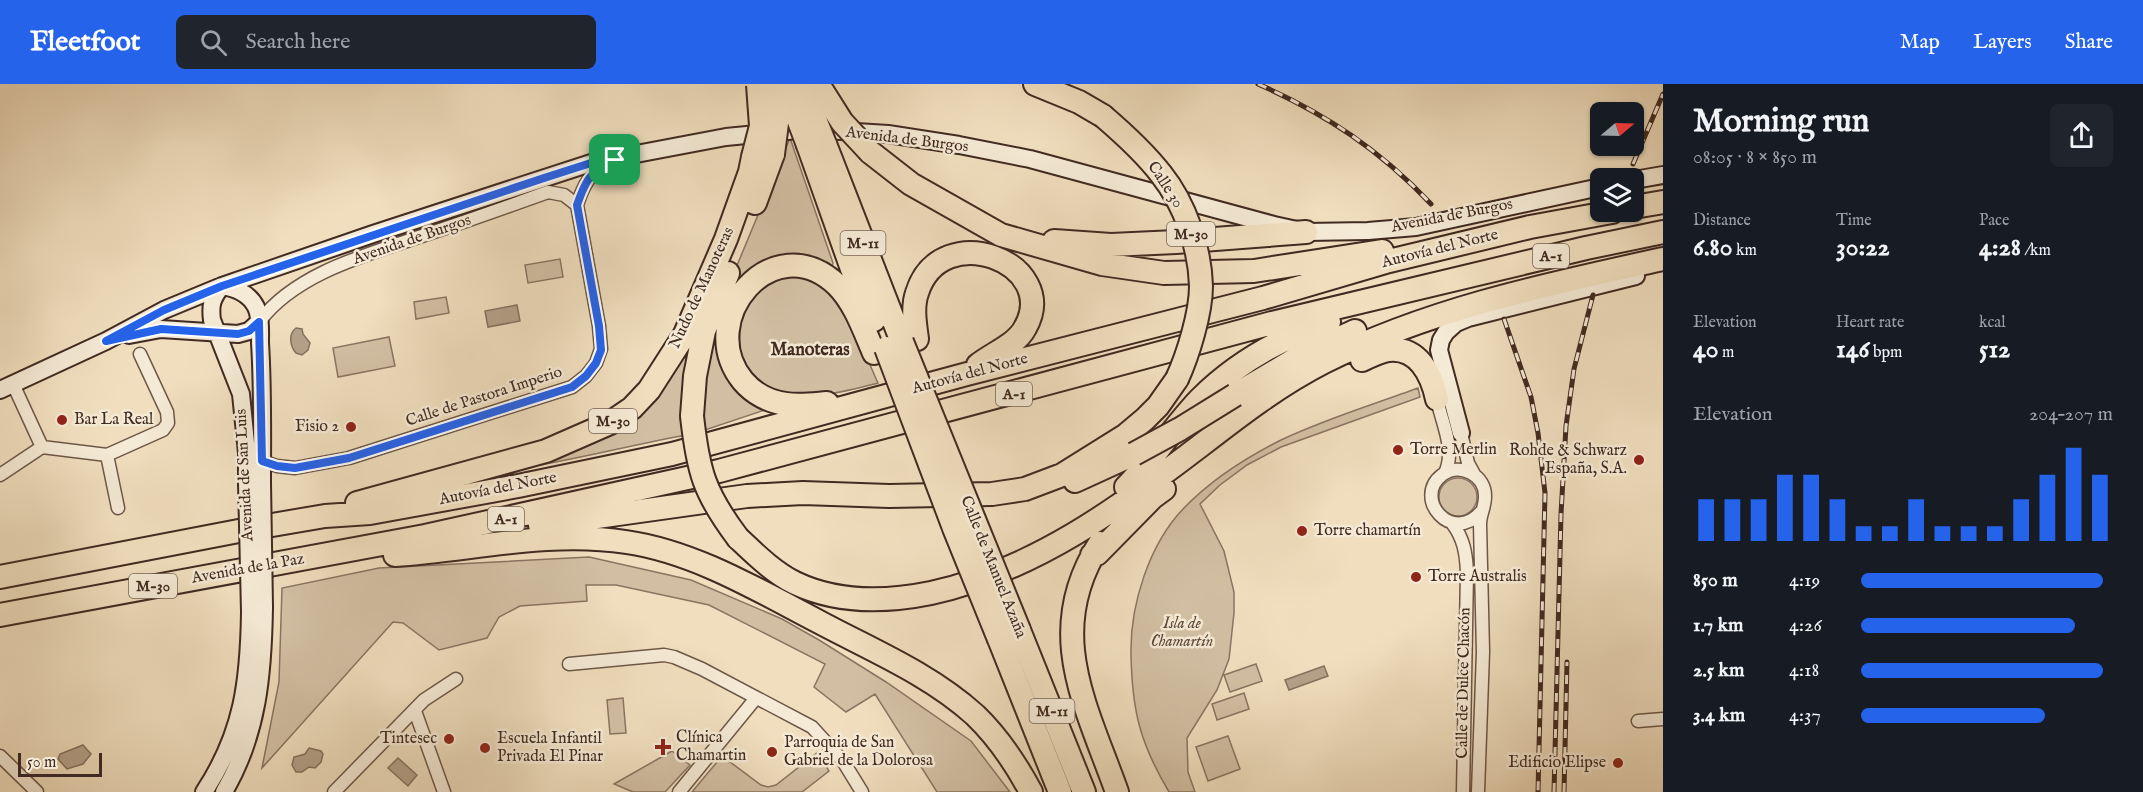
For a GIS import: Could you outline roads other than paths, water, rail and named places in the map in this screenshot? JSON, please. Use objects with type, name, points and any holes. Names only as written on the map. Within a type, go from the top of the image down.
[{"type":"highway","name":"Nudo de Manoteras","points":[[325,516],[369,498],[546,451],[610,423],[632,408],[650,390],[685,334],[726,239],[750,172],[764,154],[758,84]]},
{"type":"highway","points":[[818,84],[842,122],[870,152],[911,184],[1001,236],[1102,264],[1164,273],[1254,271],[1429,243],[1448,247]]},
{"type":"highway","name":"Calle 30","points":[[1025,489],[1062,476],[1126,435],[1158,406],[1177,379],[1189,350],[1201,287],[1198,261],[1190,231],[1182,210],[1162,176],[1133,143],[1103,116],[1079,102],[1035,84]]},
{"type":"highway","points":[[782,85],[777,123],[764,154],[764,178],[704,332],[695,376],[692,416],[697,458],[705,484],[722,516],[738,538],[757,556],[795,583],[822,592],[873,600],[916,596],[968,585],[1020,562],[1084,529],[1275,390],[1365,342],[1455,310],[1550,286],[1658,268]]},
{"type":"highway","name":"M-11","points":[[782,85],[816,145],[852,269],[895,345]]},
{"type":"highway","points":[[1644,205],[1663,202]]},
{"type":"highway","name":"Autovía del Norte","points":[[325,516],[370,513],[518,486],[672,454],[967,374],[1263,298],[1389,261],[1530,227],[1590,216]]},
{"type":"highway","points":[[969,217],[1051,240],[1111,245],[1306,232]]},
{"type":"highway","name":"Autovía del Norte","points":[[425,536],[718,471],[1272,323],[1586,248],[1663,232]]},
{"type":"highway","points":[[895,345],[914,314],[917,293],[928,271],[943,259],[968,252],[987,254],[1005,262],[1019,273],[1029,288],[1032,309],[1025,330],[1008,346],[988,357],[967,374]]},
{"type":"highway","points":[[1025,489],[1041,492],[1065,486],[1134,454],[1299,357],[1370,325],[1481,292],[1590,267],[1663,254]]},
{"type":"highway","points":[[880,398],[800,405],[786,404],[761,396],[751,389],[740,377],[730,357],[729,322],[739,296],[764,273],[778,267],[800,265],[819,271],[838,286],[853,306],[895,345],[935,401],[1014,601],[1009,634]]},
{"type":"highway","points":[[1020,562],[1093,515],[1119,494],[1141,472],[1199,400],[1248,360],[1316,326],[1440,282]]},
{"type":"highway","name":"Calle de Manuel Azaña","points":[[895,345],[954,528],[1009,634],[1084,792]]},
{"type":"highway","points":[[1092,555],[1097,554],[1153,497],[1250,425],[1301,391],[1364,359],[1392,350],[1412,355],[1422,363],[1430,375],[1437,399]]},
{"type":"highway","points":[[1117,792],[1079,688],[1073,663],[1072,618],[1075,600],[1081,578],[1092,555],[1117,522],[1201,445]]},
{"type":"highway","name":"M-30","points":[[425,536],[534,526],[747,496],[803,493],[889,496],[992,494],[1025,489]]},
{"type":"highway","name":"M-30","points":[[0,577],[325,516]]},
{"type":"highway","name":"Avenida de la Paz","points":[[0,615],[239,570],[306,560],[425,536]]},
{"type":"highway","points":[[306,560],[416,553],[527,541],[626,542],[667,552],[693,561],[740,583],[918,674],[974,714],[1006,751],[1031,792]]},
{"type":"highway","name":"Calle de Manuel Azaña","points":[[1009,634],[1060,792]]},
{"type":"street","name":"Avenida de Burgos","points":[[42,447],[6,387],[106,341],[164,310],[222,286],[594,162],[615,160],[726,137],[809,129],[888,134],[1030,159],[1306,232],[1368,231],[1416,227],[1590,189]]},
{"type":"street","points":[[577,205],[583,188],[593,172],[615,160]]},
{"type":"street","points":[[1644,178],[1663,175]]},
{"type":"street","name":"Avenida de Burgos","points":[[106,341],[161,329],[217,334],[244,332],[259,322],[269,309],[288,292],[330,270],[380,250],[548,192],[564,195],[577,205]]},
{"type":"street","name":"Calle de Pastora Imperio","points":[[262,461],[295,468],[349,458],[572,387],[586,376],[596,363],[601,350],[599,326],[577,205]]},
{"type":"street","points":[[1437,399],[1450,451],[1450,462],[1444,474],[1436,482],[1432,501],[1441,517],[1452,523],[1465,523],[1481,512],[1485,492],[1468,462],[1439,350],[1441,340],[1456,323],[1658,268]]},
{"type":"street","points":[[217,334],[210,307],[214,296],[222,286],[234,288],[252,300],[257,309],[259,322]]},
{"type":"street","name":"Avenida de San Luis","points":[[255,483],[262,461],[259,322]]},
{"type":"street","name":"Avenida de San Luis","points":[[217,334],[241,394],[247,453],[255,483],[257,610],[262,659],[258,702],[246,747],[224,792]]},
{"type":"street","points":[[0,475],[42,447],[107,455],[162,430],[168,423],[167,412],[140,354]]},
{"type":"street","points":[[107,455],[118,508]]},
{"type":"street","points":[[1444,474],[1459,470],[1474,474]]},
{"type":"street","name":"Calle de Dulce Chacón","points":[[1452,523],[1461,535],[1466,554],[1463,788],[1478,788],[1483,652],[1481,512]]},
{"type":"street","name":"Avenida de San Luis","points":[[204,792],[232,737],[244,700],[257,610]]},
{"type":"street","points":[[1466,653],[1483,652]]},
{"type":"street","points":[[568,664],[664,655],[702,669],[812,727],[843,761],[862,792]]},
{"type":"street","points":[[334,792],[424,700],[456,678]]},
{"type":"street","points":[[679,792],[756,698]]},
{"type":"street","points":[[415,711],[444,792]]},
{"type":"street","points":[[1638,721],[1663,719]]},
{"type":"street","points":[[0,756],[37,792]]},
{"type":"railway","points":[[1258,84],[1307,108],[1351,135],[1392,167],[1431,204]]},
{"type":"railway","points":[[1633,164],[1663,94]]},
{"type":"railway","points":[[1554,792],[1561,514],[1566,426],[1574,369],[1593,295]]},
{"type":"railway","points":[[1504,319],[1531,397],[1545,493],[1538,792]]},
{"type":"railway","points":[[1564,792],[1567,662]]},
{"type":"place","name":"Bar La Real","points":[[62,420]]},
{"type":"place","name":"Fisio 2","points":[[351,427]]},
{"type":"place","name":"Torre Merlin","points":[[1398,450]]},
{"type":"place","name":"Rohde & Schwarz España, S.A.","points":[[1639,460]]},
{"type":"place","name":"Torre chamartín","points":[[1302,531]]},
{"type":"place","name":"Torre Australis","points":[[1416,577]]},
{"type":"place","name":"Tintesec","points":[[449,739]]},
{"type":"place","name":"Clínica Chamartin","points":[[663,747]]},
{"type":"place","name":"Escuela Infantil Privada El Pinar","points":[[485,748]]},
{"type":"place","name":"Parroquia de San Gabriel de la Dolorosa","points":[[772,752]]},
{"type":"place","name":"Edificio Elipse","points":[[1618,763]]},
{"type":"district","name":"Manoteras","points":[[810,350]]},
{"type":"park label","name":"Isla de Chamartín","points":[[1182,633]]}]
